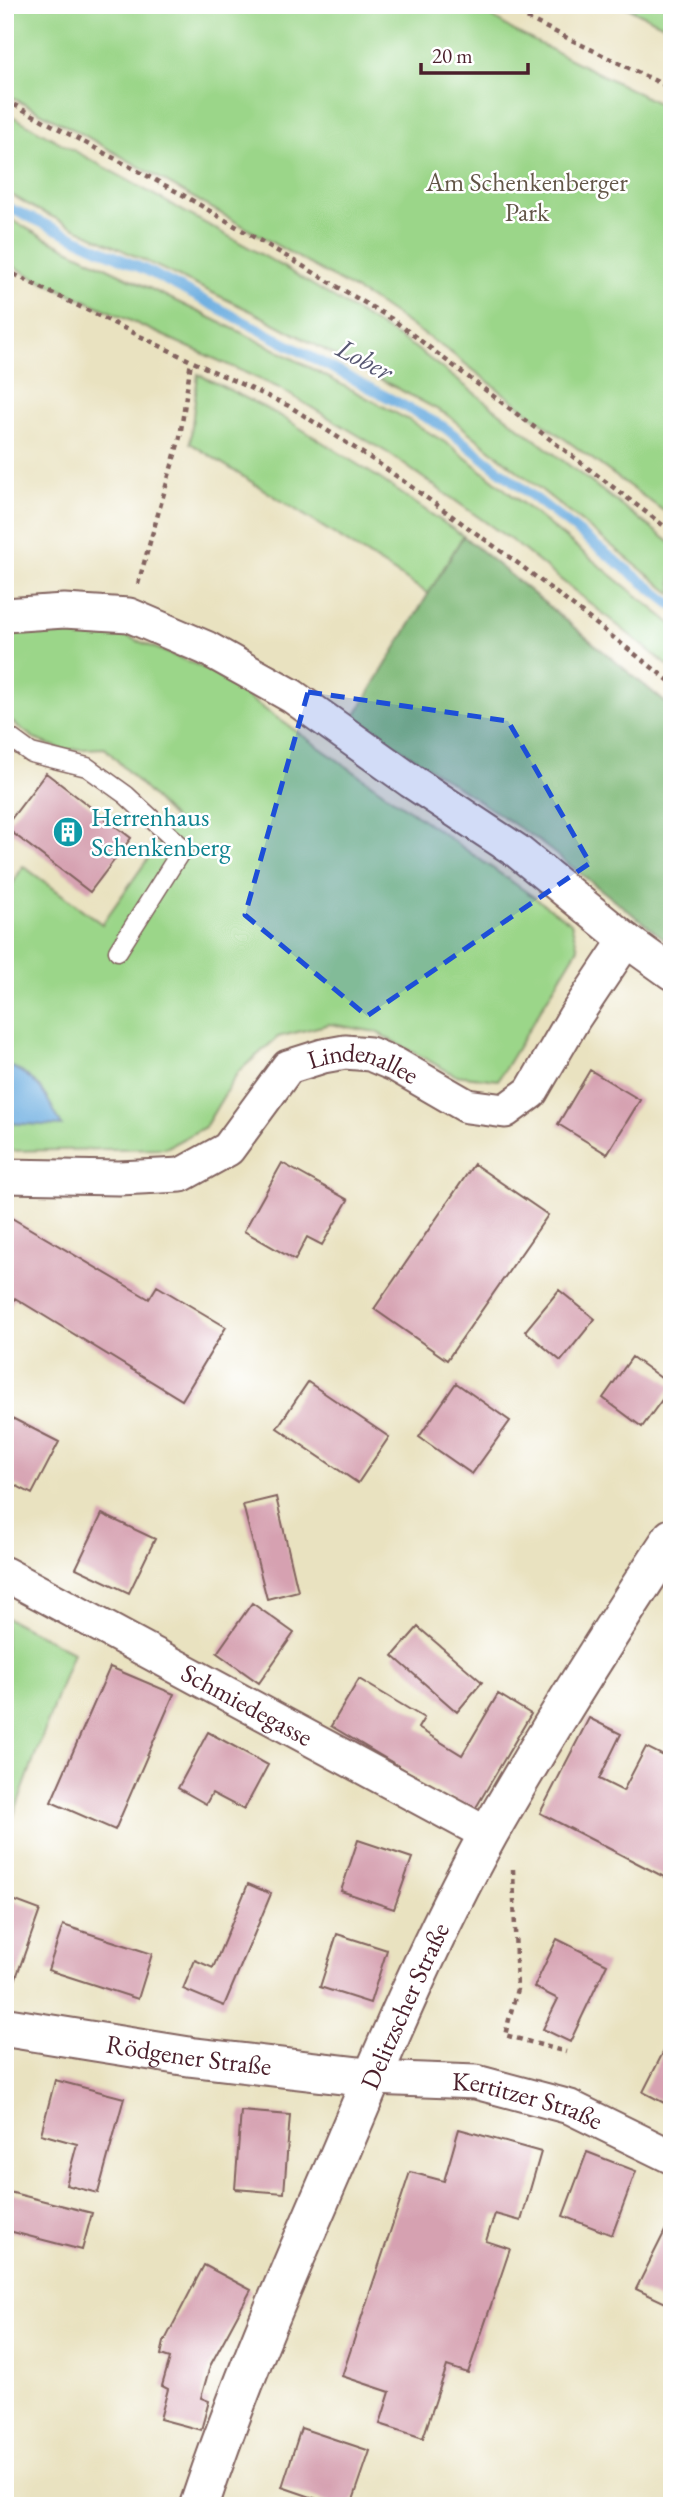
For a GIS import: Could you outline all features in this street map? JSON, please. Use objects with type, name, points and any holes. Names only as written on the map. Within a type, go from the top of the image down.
[{"type":"street","points":[[5,615],[64,611],[129,615],[206,648],[292,696],[411,781],[517,851],[626,940],[672,973]]},
{"type":"street","name":"Lindenallee","points":[[5,1176],[119,1178],[181,1175],[228,1149],[288,1067],[345,1052],[370,1054],[397,1065],[467,1106],[505,1111],[531,1092],[574,1018],[626,940]]},
{"type":"street","name":"Delitzscher Straße","points":[[199,2506],[219,2446],[372,2078],[432,1944],[501,1847],[595,1656],[672,1538]]},
{"type":"street","name":"Schmiedegasse","points":[[5,1574],[501,1847]]},
{"type":"street","name":"Rödgener Straße","points":[[5,2027],[192,2057],[372,2078]]},
{"type":"street","name":"Kertitzer Straße","points":[[372,2078],[476,2082],[570,2107],[672,2157]]},
{"type":"lane","points":[[5,734],[31,753]]},
{"type":"lane","points":[[5,749],[87,767],[126,795],[183,848],[118,951]]},
{"type":"path","points":[[500,5],[672,89]]},
{"type":"path","points":[[5,100],[183,195],[393,319],[672,532]]},
{"type":"path","points":[[5,270],[191,361],[289,405],[378,463],[519,564],[672,683]]},
{"type":"path","points":[[129,615],[180,437],[191,361]]},
{"type":"path","points":[[501,1847],[517,1989],[505,2035],[566,2052]]},
{"type":"highlighted area","points":[[308,692],[508,721],[590,863],[367,1016],[245,915]]},
{"type":"green space","name":"Am Schenkenberger Park","points":[[5,5],[474,5],[514,31],[672,110],[672,517],[450,352],[376,302],[82,134],[5,94]]},
{"type":"green space","points":[[622,5],[672,5],[672,29]]},
{"type":"green space","points":[[5,112],[280,265],[414,347],[672,544],[672,594],[446,414],[255,313],[36,209],[5,191]]},
{"type":"green space","points":[[5,216],[267,345],[407,419],[451,446],[672,624],[672,669],[515,543],[388,453],[277,387],[5,262]]},
{"type":"green space","points":[[198,374],[281,416],[379,478],[463,536],[429,594],[190,443]]},
{"type":"green space","points":[[463,536],[672,708],[672,945],[536,839],[354,718]]},
{"type":"green space","points":[[63,628],[126,636],[207,669],[571,923],[578,948],[498,1080],[455,1075],[376,1032],[330,1024],[278,1037],[238,1072],[205,1127],[166,1148],[5,1151],[5,897],[23,866],[102,924],[175,820],[105,748],[64,750],[37,740],[5,717],[5,630]]},
{"type":"green space","points":[[5,1617],[73,1652],[5,1839]]},
{"type":"water","points":[[5,1064],[34,1081],[62,1126],[5,1123]]},
{"type":"building","name":"Herrenhaus Schenkenberg","points":[[46,773],[131,838],[90,892],[5,827]]},
{"type":"building","points":[[590,1070],[640,1100],[607,1154],[558,1124]]},
{"type":"building","points":[[282,1163],[348,1200],[322,1245],[307,1237],[295,1260],[244,1231]]},
{"type":"building","points":[[474,1164],[548,1215],[447,1360],[374,1309]]},
{"type":"building","points":[[5,1214],[149,1299],[157,1286],[226,1327],[182,1400],[15,1298],[5,1314]]},
{"type":"building","points":[[559,1290],[595,1319],[561,1361],[525,1331]]},
{"type":"building","points":[[632,1357],[672,1386],[642,1427],[603,1398]]},
{"type":"building","points":[[308,1382],[389,1437],[358,1483],[277,1428]]},
{"type":"building","points":[[456,1383],[510,1421],[472,1474],[419,1437]]},
{"type":"building","points":[[10,1417],[59,1442],[32,1494],[5,1480],[5,1426]]},
{"type":"building","points":[[276,1497],[298,1591],[267,1599],[243,1505]]},
{"type":"building","points":[[102,1514],[155,1539],[129,1593],[76,1568]]},
{"type":"building","points":[[252,1603],[294,1633],[259,1683],[217,1653]]},
{"type":"building","points":[[418,1627],[482,1682],[457,1712],[393,1656]]},
{"type":"building","points":[[110,1667],[174,1694],[115,1830],[51,1802]]},
{"type":"building","points":[[359,1679],[424,1718],[418,1728],[462,1755],[498,1694],[531,1714],[474,1811],[331,1726]]},
{"type":"building","points":[[589,1718],[621,1734],[599,1779],[623,1791],[646,1747],[672,1760],[672,1881],[540,1813]]},
{"type":"building","points":[[208,1732],[268,1765],[244,1810],[212,1793],[206,1804],[178,1788]]},
{"type":"building","points":[[358,1840],[412,1858],[394,1909],[341,1891]]},
{"type":"building","points":[[248,1884],[271,1894],[224,2006],[183,1989],[195,1960],[213,1968]]},
{"type":"building","points":[[5,1897],[40,1910],[12,1989],[5,1987]]},
{"type":"building","points":[[63,1925],[152,1954],[138,1999],[48,1970]]},
{"type":"building","points":[[337,1934],[387,1950],[370,2003],[320,1987]]},
{"type":"building","points":[[557,1939],[607,1964],[570,2042],[543,2029],[558,1999],[534,1987]]},
{"type":"building","points":[[672,2035],[672,2107],[643,2092]]},
{"type":"building","points":[[55,2080],[124,2098],[98,2193],[66,2185],[77,2144],[41,2134]]},
{"type":"building","points":[[241,2111],[290,2115],[284,2193],[235,2189]]},
{"type":"building","points":[[459,2129],[541,2152],[521,2221],[495,2214],[486,2241],[510,2249],[468,2373],[447,2366],[423,2438],[380,2424],[390,2392],[342,2376],[410,2172],[444,2181]]},
{"type":"building","points":[[587,2152],[636,2171],[612,2235],[563,2216]]},
{"type":"building","points":[[5,2191],[92,2213],[82,2250],[5,2230]]},
{"type":"building","points":[[672,2217],[672,2306],[636,2289]]},
{"type":"building","points":[[204,2265],[251,2290],[210,2366],[201,2398],[209,2401],[201,2430],[160,2419],[168,2389],[162,2386],[170,2358],[161,2355],[164,2342]]},
{"type":"building","points":[[301,2428],[370,2451],[351,2506],[337,2506],[282,2487]]},
{"type":"waterway","name":"Lober","points":[[5,206],[150,272],[444,427],[672,605]]},
{"type":"place","name":"Herrenhaus Schenkenberg","points":[[68,832]]}]
